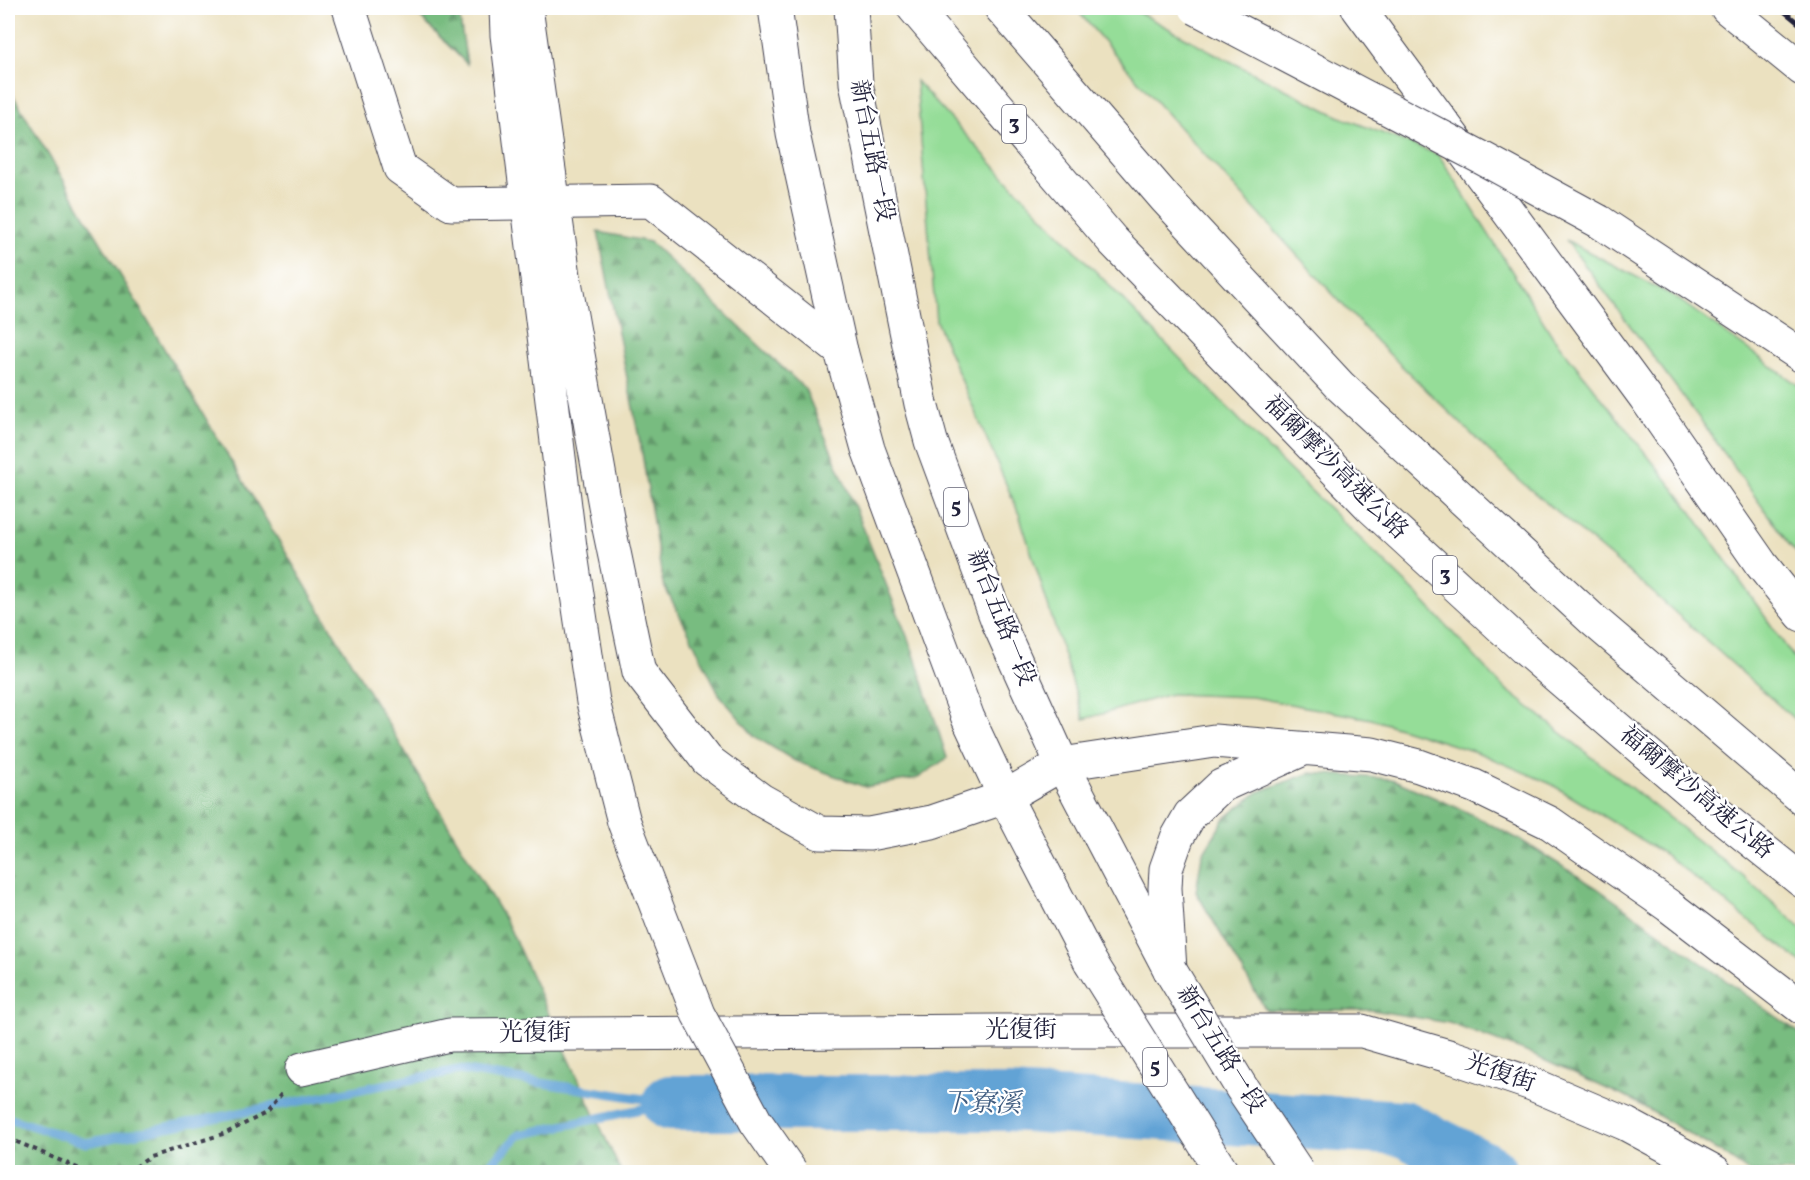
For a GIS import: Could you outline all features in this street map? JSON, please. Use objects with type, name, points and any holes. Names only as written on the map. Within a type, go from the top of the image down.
[{"type":"main road","points":[[349,8],[400,168],[452,204],[651,201],[841,351]]},
{"type":"main road","points":[[506,8],[507,34],[541,203],[564,276],[609,528],[639,672],[707,760],[761,800],[820,833],[869,834],[932,822],[1005,797],[1062,764],[1214,741],[1372,754],[1419,766],[1474,786],[1550,823],[1669,906],[1803,1008]]},
{"type":"main road","points":[[526,8],[570,547],[591,691],[624,822],[698,1014],[756,1122],[791,1173]]},
{"type":"main road","name":"5","points":[[775,8],[793,134],[841,351],[868,449],[968,718],[1005,797],[1090,961],[1222,1173]]},
{"type":"main road","name":"新台五路一段","points":[[851,8],[856,83],[921,404],[932,441],[998,622],[1062,764],[1170,970],[1241,1087],[1298,1173]]},
{"type":"main road","name":"福爾摩沙高速公路","points":[[914,8],[1113,241],[1371,507],[1524,648],[1693,793],[1803,881]]},
{"type":"main road","points":[[1001,8],[1165,198],[1339,385],[1592,619],[1803,798]]},
{"type":"main road","points":[[1196,8],[1600,222],[1803,356]]},
{"type":"main road","points":[[1358,8],[1645,397],[1761,564],[1803,615]]},
{"type":"main road","points":[[1727,8],[1803,69]]},
{"type":"main road","points":[[1170,970],[1166,869],[1177,838],[1190,815],[1221,786],[1305,748]]},
{"type":"main road","name":"光復街","points":[[302,1069],[449,1035],[997,1030],[1362,1031],[1452,1057],[1532,1084],[1626,1124],[1715,1173]]},
{"type":"path","points":[[129,1173],[150,1157],[226,1132],[266,1113],[302,1069]]},
{"type":"path","points":[[8,1138],[87,1173]]},
{"type":"green space","points":[[411,8],[458,8],[467,64]]},
{"type":"green space","points":[[1075,8],[1131,8],[1338,116],[1439,155],[1553,337],[1686,504],[1802,668],[1802,726],[1649,589],[1519,480],[1377,342],[1160,106]]},
{"type":"green space","points":[[916,81],[1014,187],[1260,441],[1416,593],[1502,686],[1745,878],[1802,929],[1802,963],[1666,855],[1551,784],[1479,753],[1371,719],[1252,697],[1171,694],[1084,719],[1019,514],[936,321]]},
{"type":"green space","points":[[8,87],[508,925],[621,1172],[8,1172]]},
{"type":"green space","points":[[598,232],[650,242],[805,389],[913,651],[947,758],[918,778],[865,787],[795,761],[754,736],[719,694],[663,584],[642,453]]},
{"type":"green space","points":[[1566,240],[1675,297],[1802,388],[1802,559],[1788,543],[1702,422]]},
{"type":"green space","points":[[1310,773],[1392,779],[1465,811],[1522,841],[1597,888],[1802,1035],[1802,1172],[1749,1172],[1634,1101],[1524,1051],[1449,1023],[1372,1010],[1266,1010],[1196,892],[1202,855],[1225,818],[1258,792]]},
{"type":"waterway","points":[[8,1118],[86,1143],[459,1070],[670,1103]]},
{"type":"waterway","name":"下寮溪","points":[[670,1103],[1009,1103],[1402,1128],[1489,1172]]},
{"type":"waterway","name":"下寮溪","points":[[483,1172],[519,1135],[665,1104]]},
{"type":"railway","points":[[1780,8],[1802,26]]}]
